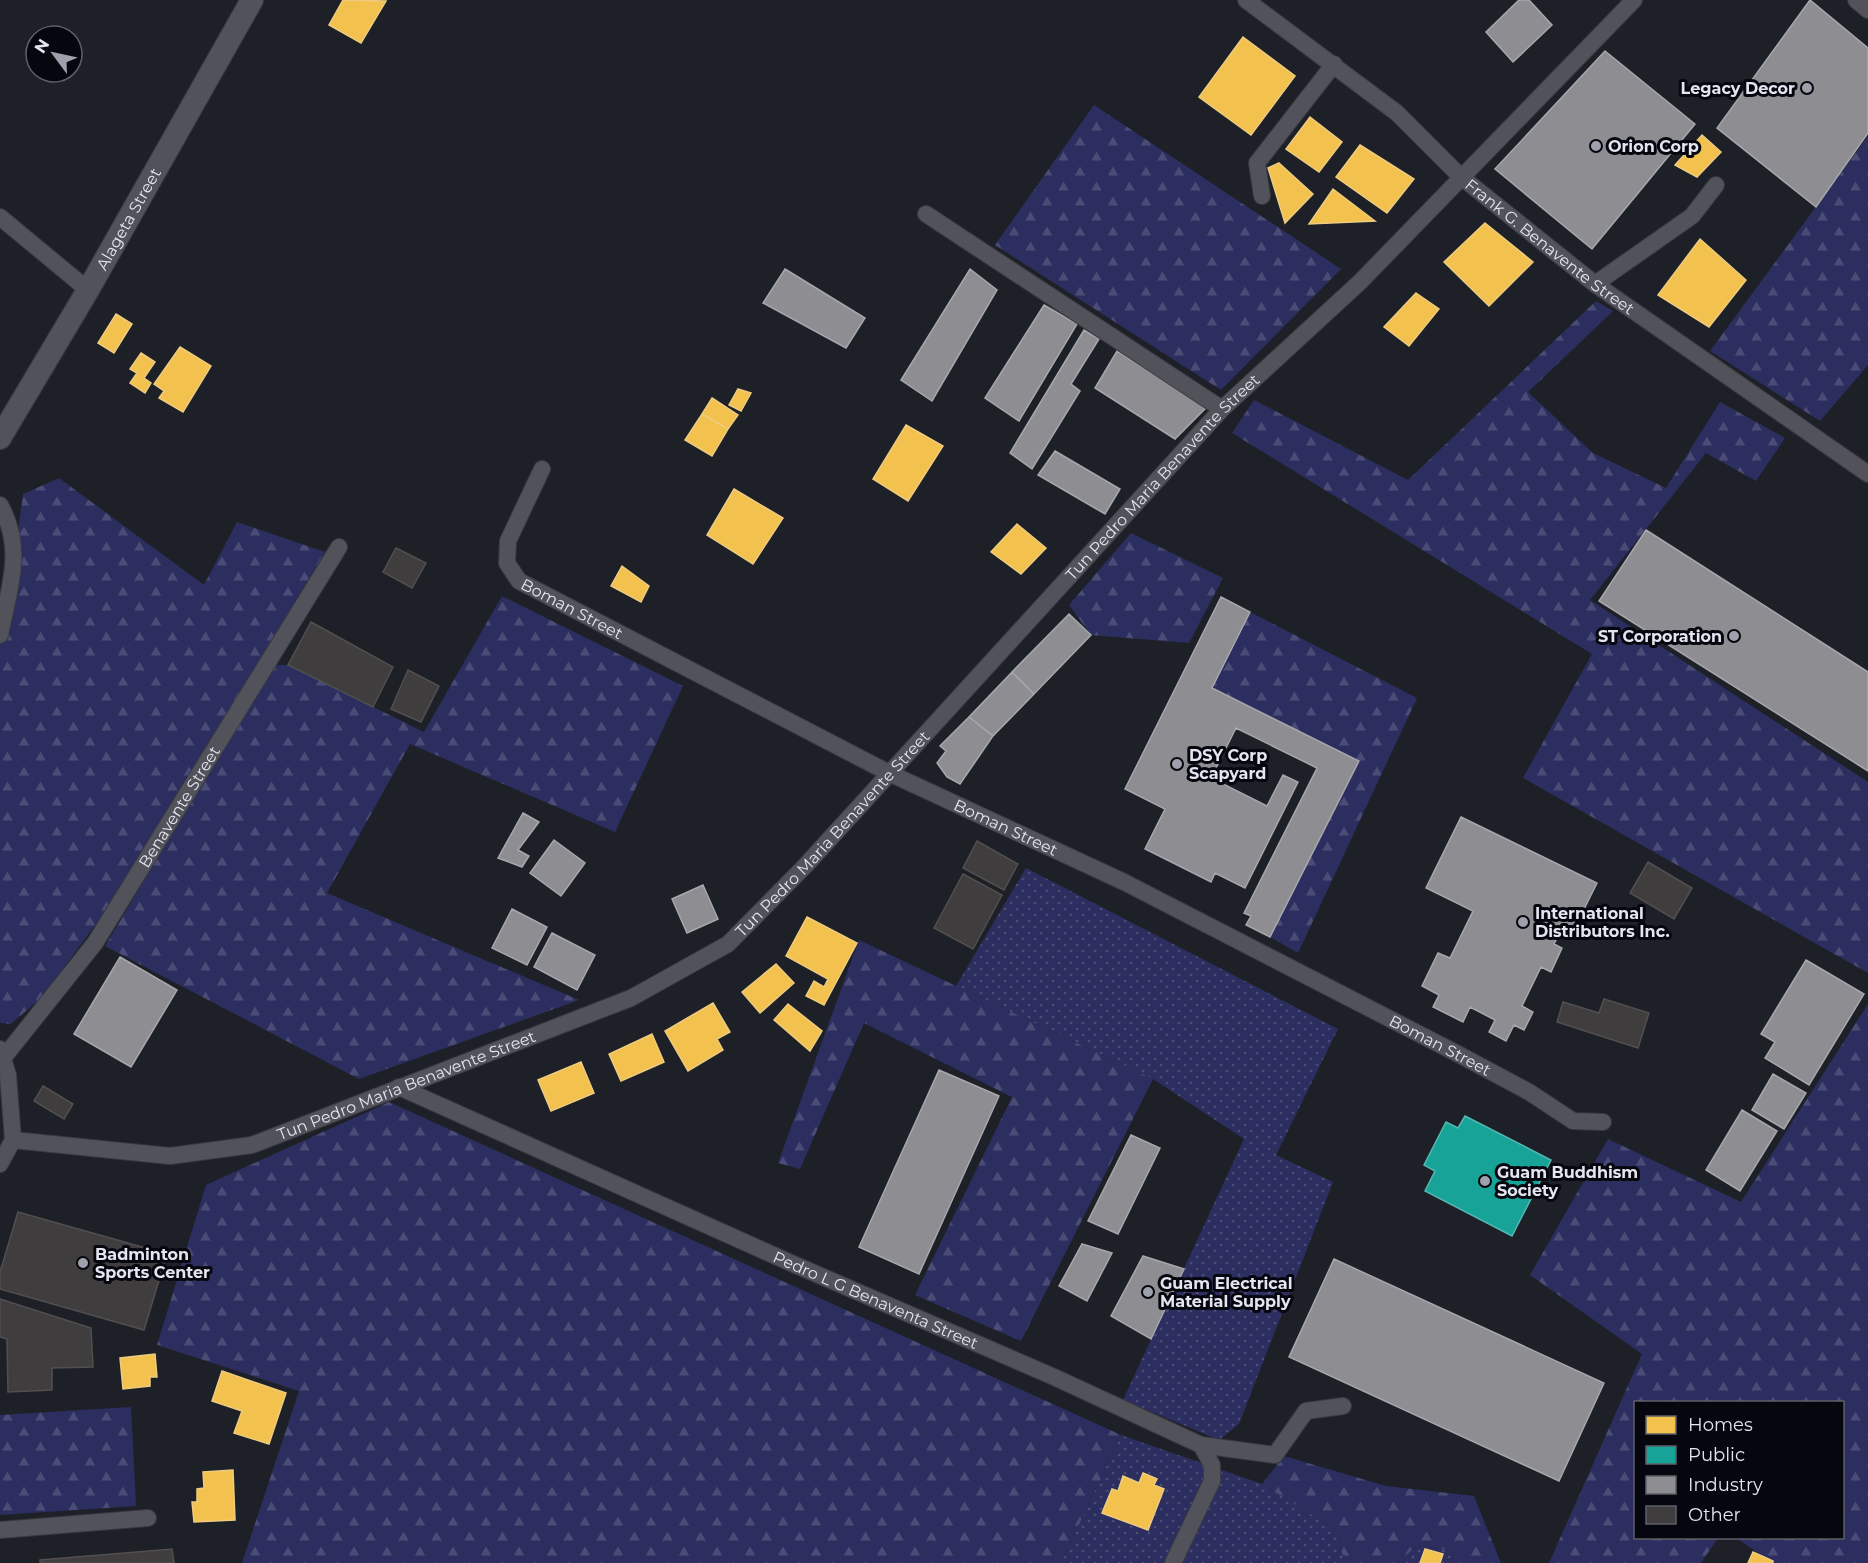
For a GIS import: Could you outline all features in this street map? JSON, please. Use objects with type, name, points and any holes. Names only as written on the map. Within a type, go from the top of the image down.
[{"type":"main road","name":"Alageta Street","points":[[0,438],[88,290],[247,2]]},
{"type":"street","name":"Frank G. Benavente Street","points":[[1246,0],[1397,113],[1460,176],[1595,284],[1868,474]]},
{"type":"street","name":"Tun Pedro Maria Benavente Street","points":[[13,1140],[170,1156],[252,1145],[631,998],[728,944],[805,866],[1222,408],[1360,282],[1460,176],[1634,0]]},
{"type":"street","points":[[1856,0],[1868,10]]},
{"type":"street","points":[[1262,196],[1257,163],[1334,64]]},
{"type":"street","points":[[1595,284],[1692,216],[1716,185]]},
{"type":"street","points":[[926,214],[1222,408]]},
{"type":"street","points":[[0,217],[88,290]]},
{"type":"street","name":"Boman Street","points":[[542,469],[508,541],[507,563],[519,581],[889,773],[1124,882],[1460,1055],[1529,1092],[1573,1121],[1603,1122]]},
{"type":"street","points":[[0,505],[15,540],[13,568],[0,635]]},
{"type":"street","name":"Benavente Street","points":[[2,1053],[95,943],[339,547]]},
{"type":"street","points":[[0,1164],[13,1140],[8,1075],[2,1053]]},
{"type":"street","name":"Pedro L G Benaventa Street","points":[[399,1087],[780,1258],[1054,1377],[1201,1445],[1275,1455],[1306,1411],[1343,1406]]},
{"type":"street","points":[[1173,1563],[1212,1481],[1212,1466],[1201,1445]]},
{"type":"street","points":[[0,1530],[148,1518]]},
{"type":"green space","points":[[1094,105],[1341,269],[1221,390],[995,245]]},
{"type":"green space","points":[[1868,136],[1868,365],[1820,421],[1710,351]]},
{"type":"green space","points":[[1596,301],[1613,311],[1528,392],[1593,453],[1666,488],[1720,402],[1785,438],[1756,481],[1706,453],[1590,600],[1868,782],[1868,973],[1523,778],[1592,654],[1232,433],[1254,400],[1408,480]]},
{"type":"green space","points":[[59,478],[204,585],[237,522],[325,552],[119,893],[42,997],[11,1024],[0,1023],[0,635],[13,568],[23,494]]},
{"type":"green space","points":[[1131,533],[1223,578],[1189,643],[1091,635],[1069,605]]},
{"type":"green space","points":[[502,596],[683,686],[615,832],[410,744],[327,893],[579,1000],[359,1079],[105,946],[272,665],[288,665],[424,732]]},
{"type":"green space","points":[[1250,612],[1417,698],[1298,953],[1270,937],[1359,761],[1212,688]]},
{"type":"green space","points":[[1026,868],[1338,1029],[1276,1155],[1333,1182],[1239,1424],[1219,1440],[1123,1400],[1244,1139],[1153,1079],[956,986]]},
{"type":"green space","points":[[859,940],[1153,1079],[1021,1341],[915,1295],[1012,1097],[864,1023],[800,1169],[778,1163]]},
{"type":"green space","points":[[1868,1004],[1868,1563],[1773,1563],[1737,1539],[1844,1539],[1844,1401],[1634,1401],[1634,1539],[1717,1539],[1701,1563],[1549,1563],[1642,1354],[1530,1275],[1608,1139],[1741,1202]]},
{"type":"green space","points":[[389,1102],[1121,1435],[1061,1563],[242,1563],[299,1391],[157,1345],[206,1185]]},
{"type":"green space","points":[[131,1407],[136,1506],[0,1515],[0,1415]]},
{"type":"green space","points":[[1121,1435],[1262,1484],[1335,1529],[1345,1563],[1061,1563]]},
{"type":"green space","points":[[1284,1456],[1386,1486],[1474,1496],[1501,1563],[1453,1563],[1451,1551],[1418,1545],[1397,1563],[1345,1563],[1335,1529],[1262,1484]]},
{"type":"green space","points":[[1418,1545],[1451,1551],[1453,1563],[1397,1563]]},
{"type":"building: Homes","points":[[343,0],[386,1],[361,43],[329,25]]},
{"type":"building: Homes","points":[[1243,37],[1295,76],[1251,135],[1199,97]]},
{"type":"building: Homes","points":[[1310,117],[1342,142],[1319,172],[1286,149]]},
{"type":"building: Homes","points":[[1702,135],[1721,152],[1697,177],[1675,165]]},
{"type":"building: Homes","points":[[1360,145],[1414,179],[1387,213],[1336,177]]},
{"type":"building: Homes","points":[[1279,163],[1313,194],[1285,223],[1268,168]]},
{"type":"building: Homes","points":[[1333,189],[1375,221],[1309,224]]},
{"type":"building: Homes","points":[[1485,223],[1533,262],[1489,306],[1444,262]]},
{"type":"building: Homes","points":[[1700,239],[1746,280],[1709,327],[1658,295]]},
{"type":"building: Homes","points":[[1416,293],[1439,309],[1409,346],[1384,327]]},
{"type":"building: Homes","points":[[116,314],[132,324],[114,353],[98,343]]},
{"type":"building: Homes","points":[[180,347],[211,366],[183,412],[159,398],[164,391],[154,384]]},
{"type":"building: Homes","points":[[141,353],[155,362],[144,378],[151,383],[145,393],[130,383],[137,373],[130,369]]},
{"type":"building: Homes","points":[[738,389],[751,393],[741,411],[729,405]]},
{"type":"building: Homes","points":[[712,398],[738,415],[728,429],[702,414]]},
{"type":"building: Homes","points":[[702,414],[728,429],[712,456],[685,440]]},
{"type":"building: Homes","points":[[906,425],[943,446],[908,501],[873,479]]},
{"type":"building: Homes","points":[[734,489],[783,518],[753,564],[707,535]]},
{"type":"building: Homes","points":[[1017,524],[1046,548],[1021,574],[991,552]]},
{"type":"building: Homes","points":[[622,566],[649,586],[641,602],[611,586]]},
{"type":"building: Homes","points":[[807,917],[857,943],[824,1005],[806,996],[814,981],[824,987],[828,979],[786,956]]},
{"type":"building: Homes","points":[[776,964],[794,983],[760,1013],[742,992]]},
{"type":"building: Homes","points":[[713,1003],[730,1032],[717,1039],[723,1050],[688,1071],[665,1031]]},
{"type":"building: Homes","points":[[788,1004],[822,1031],[810,1051],[774,1020]]},
{"type":"building: Homes","points":[[652,1034],[664,1062],[621,1081],[609,1054]]},
{"type":"building: Homes","points":[[581,1062],[594,1093],[551,1111],[538,1080]]},
{"type":"building: Homes","points":[[155,1354],[157,1377],[150,1377],[150,1386],[123,1389],[120,1358]]},
{"type":"building: Homes","points":[[222,1371],[286,1393],[269,1444],[234,1433],[242,1411],[212,1401]]},
{"type":"building: Homes","points":[[233,1470],[235,1520],[194,1522],[192,1502],[197,1502],[197,1489],[204,1488],[203,1472]]},
{"type":"building: Homes","points":[[1143,1473],[1157,1479],[1154,1485],[1164,1489],[1148,1530],[1102,1513],[1112,1489],[1118,1491],[1123,1476],[1139,1483]]},
{"type":"building: Homes","points":[[1425,1549],[1443,1554],[1440,1563],[1420,1563]]},
{"type":"building: Homes","points":[[1753,1552],[1773,1561],[1773,1563],[1748,1563]]},
{"type":"building: Public","name":"Guam Buddhism Society","points":[[1465,1116],[1551,1160],[1512,1236],[1425,1191],[1435,1171],[1424,1165],[1446,1122],[1458,1128]]},
{"type":"building: Industry","points":[[1519,0],[1529,0],[1552,25],[1513,62],[1486,32]]},
{"type":"building: Industry","name":"Legacy Decor","points":[[1810,0],[1868,48],[1868,133],[1816,207],[1717,128]]},
{"type":"building: Industry","name":"Orion Corp","points":[[1605,51],[1695,124],[1592,249],[1495,169]]},
{"type":"building: Industry","points":[[785,269],[865,318],[846,348],[763,303]]},
{"type":"building: Industry","points":[[970,269],[997,290],[932,401],[901,380]]},
{"type":"building: Industry","points":[[1044,305],[1077,324],[1019,421],[985,398]]},
{"type":"building: Industry","points":[[1084,330],[1099,339],[1071,384],[1080,391],[1032,469],[1010,453]]},
{"type":"building: Industry","points":[[1117,351],[1207,407],[1175,439],[1095,388]]},
{"type":"building: Industry","points":[[1055,451],[1120,489],[1105,514],[1038,475]]},
{"type":"building: Industry","name":"ST Corporation","points":[[1646,530],[1868,672],[1868,771],[1599,601]]},
{"type":"building: Industry","name":"DSY Corp Scapyard","points":[[1221,597],[1250,612],[1212,688],[1359,761],[1270,937],[1246,925],[1251,916],[1244,913],[1317,768],[1236,728],[1211,778],[1267,806],[1283,775],[1298,782],[1245,888],[1215,873],[1211,882],[1145,849],[1165,809],[1125,789]]},
{"type":"building: Industry","points":[[1069,614],[1091,635],[1034,694],[1012,672]]},
{"type":"building: Industry","points":[[1012,672],[1034,694],[993,736],[969,717]]},
{"type":"building: Industry","points":[[969,717],[993,736],[960,784],[947,777],[937,763],[946,751],[940,746]]},
{"type":"building: Industry","points":[[523,813],[539,822],[518,850],[529,856],[522,867],[498,858]]},
{"type":"building: Industry","name":"International Distributors Inc.","points":[[1461,817],[1597,883],[1570,937],[1560,932],[1554,944],[1562,948],[1551,972],[1541,967],[1522,1006],[1533,1012],[1524,1030],[1514,1025],[1506,1041],[1489,1032],[1495,1020],[1470,1007],[1463,1022],[1433,1007],[1439,995],[1422,986],[1438,953],[1450,958],[1473,911],[1426,888]]},
{"type":"building: Industry","points":[[554,840],[585,863],[561,896],[530,873]]},
{"type":"building: Industry","points":[[703,885],[718,919],[687,933],[672,899]]},
{"type":"building: Industry","points":[[512,909],[547,927],[527,965],[492,948]]},
{"type":"building: Industry","points":[[552,933],[595,955],[577,990],[534,967]]},
{"type":"building: Industry","points":[[120,957],[177,990],[131,1067],[74,1034]]},
{"type":"building: Industry","points":[[1806,960],[1864,994],[1809,1085],[1765,1058],[1775,1042],[1761,1034]]},
{"type":"building: Industry","points":[[939,1070],[999,1096],[919,1274],[859,1247]]},
{"type":"building: Industry","points":[[1773,1074],[1806,1093],[1784,1129],[1752,1110]]},
{"type":"building: Industry","points":[[1742,1110],[1777,1131],[1740,1191],[1706,1170]]},
{"type":"building: Industry","points":[[1131,1135],[1160,1148],[1118,1234],[1088,1221]]},
{"type":"building: Industry","points":[[1082,1244],[1112,1253],[1087,1301],[1059,1286]]},
{"type":"building: Industry","name":"Guam Electrical Material Supply","points":[[1143,1256],[1184,1269],[1151,1339],[1111,1316]]},
{"type":"building: Industry","points":[[1334,1259],[1604,1383],[1559,1481],[1289,1357]]},
{"type":"building: Other","points":[[396,548],[426,563],[412,588],[383,572]]},
{"type":"building: Other","points":[[311,622],[393,667],[373,707],[288,665]]},
{"type":"building: Other","points":[[408,670],[439,686],[421,722],[391,709]]},
{"type":"building: Other","points":[[977,841],[1018,864],[1004,890],[963,868]]},
{"type":"building: Other","points":[[1648,862],[1692,888],[1674,919],[1630,893]]},
{"type":"building: Other","points":[[963,874],[1002,895],[973,949],[934,928]]},
{"type":"building: Other","points":[[1604,999],[1649,1013],[1638,1048],[1557,1022],[1563,1002],[1599,1013]]},
{"type":"building: Other","points":[[43,1086],[73,1104],[64,1119],[34,1101]]},
{"type":"building: Other","name":"Badminton Sports Center","points":[[18,1212],[167,1254],[144,1330],[0,1289],[0,1272]]},
{"type":"building: Other","points":[[0,1299],[91,1328],[93,1367],[52,1368],[52,1390],[8,1392],[7,1339],[0,1337]]},
{"type":"building: Other","points":[[172,1549],[174,1563],[40,1563],[40,1560]]},
{"type":"place","name":"Legacy Decor","points":[[1807,88]]},
{"type":"place","name":"Orion Corp","points":[[1596,146]]},
{"type":"place","name":"ST Corporation","points":[[1734,636]]},
{"type":"place","name":"DSY Corp Scapyard","points":[[1177,764]]},
{"type":"place","name":"International Distributors Inc.","points":[[1523,922]]},
{"type":"place","name":"Guam Buddhism Society","points":[[1485,1181]]},
{"type":"place","name":"Badminton Sports Center","points":[[83,1263]]},
{"type":"place","name":"Guam Electrical Material Supply","points":[[1148,1292]]}]
